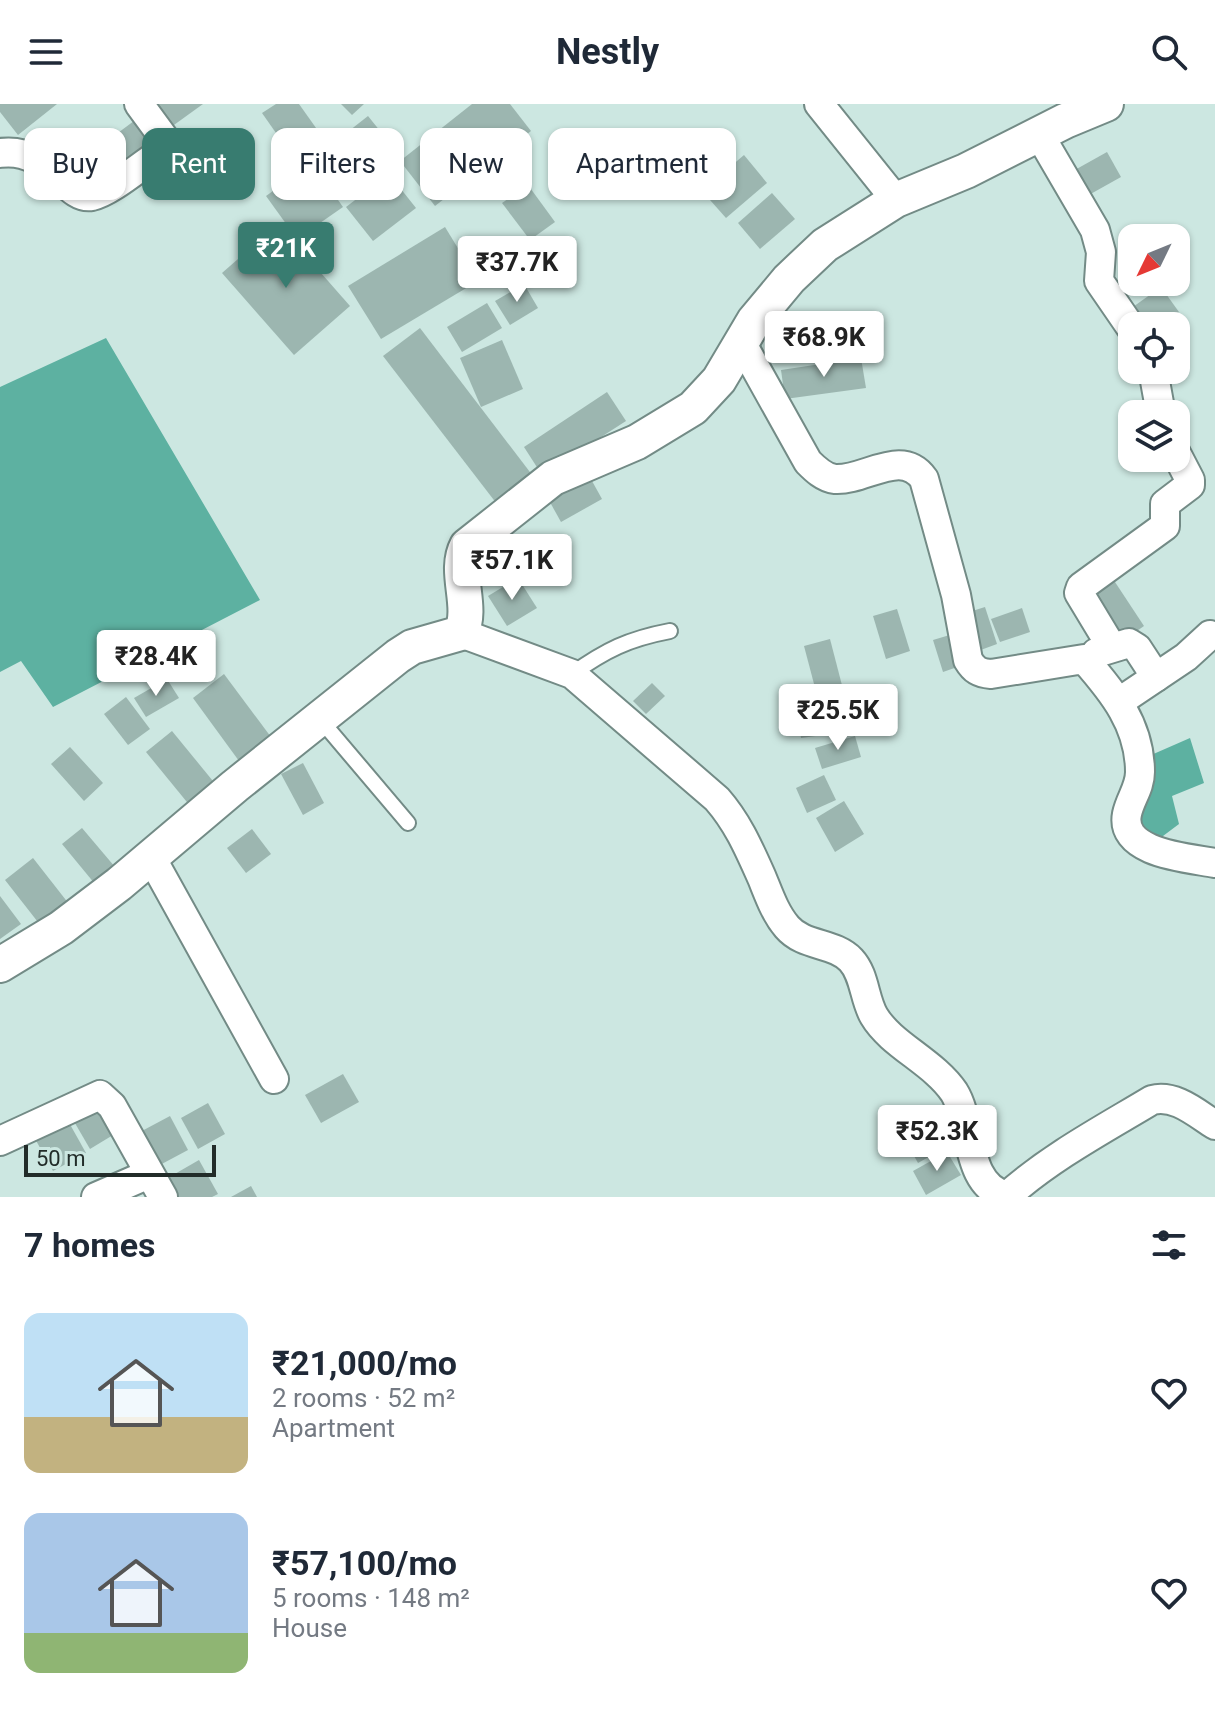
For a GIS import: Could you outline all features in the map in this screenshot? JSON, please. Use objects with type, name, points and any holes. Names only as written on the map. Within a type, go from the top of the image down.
[{"type":"street","points":[[0,153],[15,151],[30,154],[79,195],[96,195],[162,149],[164,138],[139,104]]},
{"type":"street","points":[[819,104],[896,200]]},
{"type":"street","points":[[461,633],[465,623],[461,561],[467,546],[553,478],[637,442],[693,408],[719,380],[754,321],[789,279],[825,245],[896,200],[966,171],[1106,104]]},
{"type":"street","points":[[1039,134],[1095,230],[1101,252],[1099,281],[1119,312]]},
{"type":"street","points":[[741,342],[808,462],[819,473],[835,479],[905,464],[919,470],[956,595],[972,668],[991,674],[1084,659],[1111,646],[1129,643],[1156,677]]},
{"type":"street","points":[[1111,646],[1083,602],[1079,593],[1081,587],[1165,526],[1165,504],[1190,485],[1184,472]]},
{"type":"street","points":[[0,965],[61,928],[319,718],[412,647],[461,633],[572,674],[717,799],[735,820],[777,915],[801,940],[838,951],[849,958],[857,969],[875,1017],[947,1082],[959,1102],[977,1170],[997,1194],[1007,1196],[1032,1173],[1152,1100],[1163,1097],[1209,1112]]},
{"type":"street","points":[[1119,702],[1186,657],[1210,635]]},
{"type":"street","points":[[1084,659],[1119,702],[1136,739],[1140,776],[1127,814],[1135,839],[1152,850],[1215,863]]},
{"type":"street","points":[[151,857],[274,1079]]},
{"type":"street","points":[[0,1141],[100,1095],[107,1099],[156,1185],[96,1197]]},
{"type":"lane","points":[[572,674],[618,644],[670,631]]},
{"type":"lane","points":[[319,718],[408,823]]},
{"type":"shaded area","points":[[106,338],[260,600],[53,707],[21,661],[0,672],[0,387]]},
{"type":"shaded area","points":[[1190,738],[1204,783],[1172,796],[1179,824],[1151,845],[1132,819],[1142,759]]},
{"type":"building","points":[[0,104],[57,104],[18,135],[0,112]]},
{"type":"building","points":[[149,104],[203,104],[170,128],[166,128]]},
{"type":"building","points":[[276,104],[299,104],[316,128],[272,128],[262,113]]},
{"type":"building","points":[[341,104],[364,104],[352,115]]},
{"type":"building","points":[[472,104],[510,104],[529,128],[442,128]]},
{"type":"building","points":[[142,115],[152,128],[142,128],[142,152],[126,164],[126,128]]},
{"type":"building","points":[[368,116],[378,128],[353,128]]},
{"type":"building","points":[[420,145],[420,187],[404,166],[404,158]]},
{"type":"building","points":[[1107,152],[1121,177],[1087,196],[1073,171]]},
{"type":"building","points":[[744,155],[767,183],[726,218],[710,200],[736,200],[736,162]]},
{"type":"building","points":[[532,190],[555,222],[530,240],[502,203],[506,200],[532,200]]},
{"type":"building","points":[[271,192],[271,200],[338,200],[343,207],[297,239],[266,196]]},
{"type":"building","points":[[404,193],[416,208],[373,241],[346,207],[355,200],[404,200]]},
{"type":"building","points":[[772,193],[795,219],[760,249],[738,223]]},
{"type":"building","points":[[278,224],[350,306],[294,355],[222,273]]},
{"type":"building","points":[[445,227],[478,281],[381,339],[348,286]]},
{"type":"building","points":[[524,284],[538,308],[510,325],[495,301]]},
{"type":"building","points":[[1148,296],[1167,296],[1179,312],[1132,312],[1130,309]]},
{"type":"building","points":[[487,303],[502,328],[462,352],[447,327]]},
{"type":"building","points":[[420,328],[536,480],[500,508],[383,356]]},
{"type":"building","points":[[502,340],[523,389],[481,407],[460,358]]},
{"type":"building","points":[[861,358],[866,388],[785,399],[781,370]]},
{"type":"building","points":[[607,392],[626,421],[542,475],[524,447]]},
{"type":"building","points":[[587,472],[602,499],[561,522],[546,495]]},
{"type":"building","points":[[506,536],[527,565],[505,580],[484,551]]},
{"type":"building","points":[[518,578],[537,608],[507,626],[488,596]]},
{"type":"building","points":[[1113,579],[1144,626],[1118,644],[1087,597]]},
{"type":"building","points":[[985,607],[997,644],[978,651],[966,613]]},
{"type":"building","points":[[1022,608],[1030,632],[1000,642],[991,619]]},
{"type":"building","points":[[897,609],[910,651],[886,659],[873,616]]},
{"type":"building","points":[[953,634],[963,665],[943,672],[933,640]]},
{"type":"building","points":[[830,639],[844,693],[818,699],[804,646]]},
{"type":"building","points":[[224,674],[271,737],[239,761],[193,698]]},
{"type":"building","points":[[167,679],[179,698],[146,717],[134,698]]},
{"type":"building","points":[[652,683],[665,696],[646,714],[633,701]]},
{"type":"building","points":[[126,697],[150,729],[128,745],[104,714]]},
{"type":"building","points":[[869,703],[874,724],[855,728],[850,707]]},
{"type":"building","points":[[850,711],[852,731],[801,738],[798,718]]},
{"type":"building","points":[[172,731],[217,786],[191,807],[146,752]]},
{"type":"building","points":[[855,736],[861,757],[822,769],[815,748]]},
{"type":"building","points":[[70,747],[103,783],[84,801],[51,764]]},
{"type":"building","points":[[303,763],[324,803],[303,815],[281,774]]},
{"type":"building","points":[[824,775],[836,800],[807,813],[796,788]]},
{"type":"building","points":[[844,801],[864,834],[835,852],[816,818]]},
{"type":"building","points":[[82,828],[115,867],[95,884],[62,844]]},
{"type":"building","points":[[252,829],[271,854],[246,873],[227,848]]},
{"type":"building","points":[[33,858],[69,904],[41,926],[5,880]]},
{"type":"building","points":[[0,896],[21,924],[0,939]]},
{"type":"building","points":[[343,1074],[359,1102],[321,1123],[305,1095]]},
{"type":"building","points":[[100,1101],[118,1132],[90,1149],[72,1118]]},
{"type":"building","points":[[208,1103],[225,1134],[198,1149],[181,1118]]},
{"type":"building","points":[[170,1116],[188,1150],[158,1166],[140,1132]]},
{"type":"building","points":[[67,1119],[86,1153],[53,1171],[34,1137]]},
{"type":"building","points":[[934,1121],[948,1146],[918,1163],[904,1138]]},
{"type":"building","points":[[947,1152],[961,1175],[926,1195],[913,1171]]},
{"type":"building","points":[[199,1160],[218,1194],[212,1197],[175,1197],[166,1179]]},
{"type":"building","points":[[251,1186],[257,1197],[231,1197]]}]
